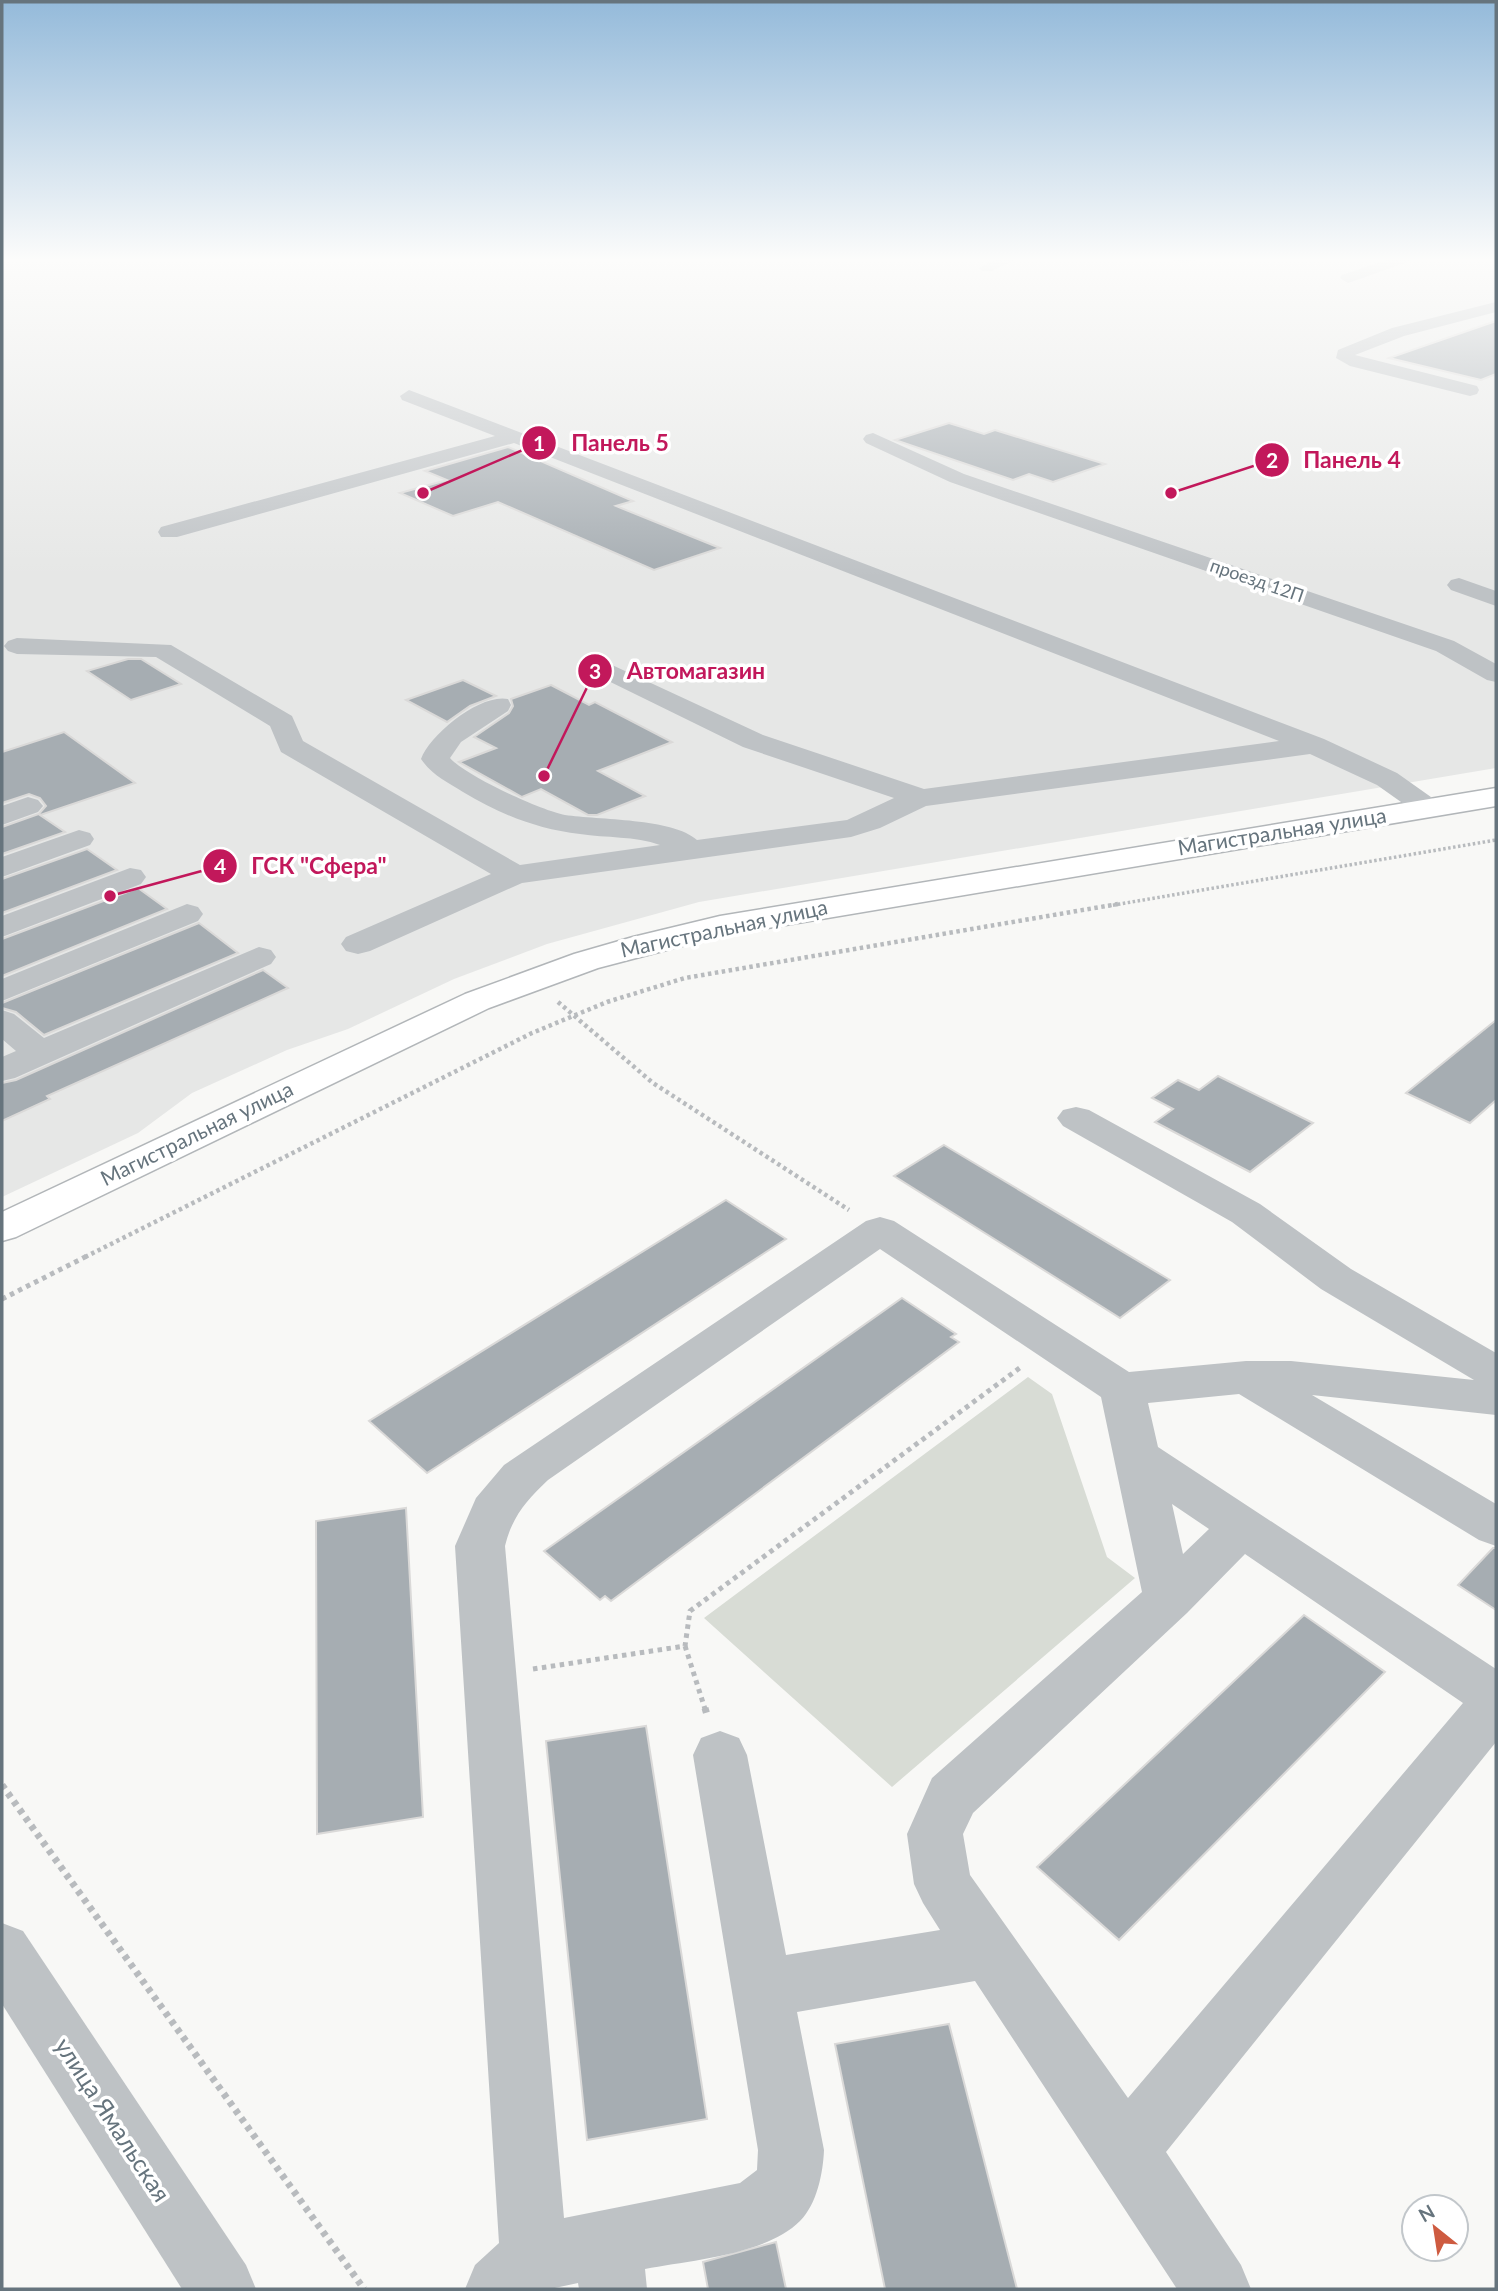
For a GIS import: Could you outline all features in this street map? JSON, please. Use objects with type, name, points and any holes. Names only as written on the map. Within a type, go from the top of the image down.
[{"type":"main road","name":"Магистральная улица","points":[[2,1228],[477,1001],[532,979],[645,944],[783,914],[1496,797]]},
{"type":"street","points":[[1365,364],[1477,388],[1440,402]]},
{"type":"street","points":[[410,396],[1314,745],[1387,779],[1429,808]]},
{"type":"street","points":[[169,532],[515,437]]},
{"type":"street","name":"проезд 12П","points":[[873,439],[957,478],[1445,646],[1496,674]]},
{"type":"street","points":[[1459,585],[1496,598]]},
{"type":"street","points":[[17,646],[162,650],[282,722],[291,747],[514,875]]},
{"type":"street","points":[[597,666],[753,741],[922,798]]},
{"type":"street","points":[[498,705],[443,742],[436,751],[435,759],[443,768],[519,810],[547,820],[656,832],[692,848]]},
{"type":"street","points":[[358,944],[514,875],[692,848],[851,828],[871,822],[907,802],[922,798],[1314,745]]},
{"type":"street","points":[[2,868],[79,839]]},
{"type":"street","points":[[2,927],[130,877]]},
{"type":"street","points":[[2,991],[187,914]]},
{"type":"street","points":[[2,1070],[259,957]]},
{"type":"street","points":[[2,1021],[40,1053]]},
{"type":"street","points":[[1076,1118],[1246,1213],[1336,1279],[1496,1373]]},
{"type":"street","points":[[720,1755],[791,2150],[790,2176],[774,2202],[749,2215],[611,2266],[516,2274],[489,1675],[480,1546],[488,1518],[506,1491],[531,1468],[880,1230],[1122,1389],[1246,1377],[1291,1377],[1496,1399]]},
{"type":"street","points":[[1246,1377],[1496,1527]]},
{"type":"street","points":[[1122,1389],[1168,1600]]},
{"type":"street","points":[[1136,1456],[1496,1697]]},
{"type":"street","points":[[1217,2289],[1126,2150],[943,1884],[935,1835],[952,1796],[1168,1600],[1242,1527]]},
{"type":"street","points":[[1126,2150],[1496,1703]]},
{"type":"street","points":[[761,1989],[989,1950]]},
{"type":"street","name":"улица Ямальская","points":[[2,1951],[222,2289]]},
{"type":"path","points":[[2,1299],[572,1014],[641,989],[685,978],[1496,840]]},
{"type":"path","points":[[572,1014],[653,1083],[880,1230]]},
{"type":"path","points":[[720,1755],[685,1646],[691,1611],[1053,1344]]},
{"type":"path","points":[[489,1675],[685,1646]]},
{"type":"path","points":[[2,1785],[364,2289]]},
{"type":"shaded area","points":[[2,364],[1496,364],[1496,768],[699,902],[547,944],[454,979],[348,1029],[287,1050],[192,1093],[138,1133],[2,1197]]},
{"type":"shaded area","points":[[1028,1377],[1052,1394],[1107,1557],[1135,1578],[892,1787],[704,1618]]},
{"type":"building","points":[[1414,364],[1496,364],[1496,374],[1481,380]]},
{"type":"building","points":[[949,423],[984,434],[995,430],[1105,464],[1053,482],[1029,474],[1013,480],[895,440]]},
{"type":"building","points":[[508,447],[633,501],[616,506],[720,548],[654,570],[498,502],[453,516],[400,493],[447,480],[425,471]]},
{"type":"building","points":[[128,659],[141,659],[181,684],[131,700],[87,671]]},
{"type":"building","points":[[463,680],[496,696],[470,706],[447,722],[406,700]]},
{"type":"building","points":[[551,685],[589,705],[595,702],[672,742],[598,771],[645,796],[597,815],[588,815],[541,789],[522,797],[459,762],[496,748],[474,737],[509,713],[513,706],[511,699]]},
{"type":"building","points":[[64,732],[135,783],[40,815],[65,832],[2,854],[2,827],[39,814],[46,806],[40,798],[29,794],[2,803],[2,752]]},
{"type":"building","points":[[87,849],[117,870],[2,913],[2,879]]},
{"type":"building","points":[[138,888],[167,909],[2,976],[2,939]]},
{"type":"building","points":[[199,923],[238,953],[44,1035],[16,1012],[2,1008],[2,1003]]},
{"type":"building","points":[[263,970],[288,988],[47,1096],[50,1099],[2,1121],[2,1083],[16,1080]]},
{"type":"building","points":[[1496,1020],[1496,1100],[1470,1123],[1406,1093]]},
{"type":"building","points":[[1218,1076],[1313,1123],[1250,1172],[1155,1122],[1173,1109],[1152,1098],[1178,1080],[1199,1090]]},
{"type":"building","points":[[944,1145],[1170,1280],[1120,1318],[894,1176]]},
{"type":"building","points":[[726,1200],[786,1239],[427,1473],[369,1421]]},
{"type":"building","points":[[902,1298],[956,1334],[951,1337],[959,1342],[611,1601],[605,1596],[600,1600],[544,1551]]},
{"type":"building","points":[[406,1508],[423,1817],[317,1834],[316,1521]]},
{"type":"building","points":[[1496,1548],[1496,1610],[1458,1585]]},
{"type":"building","points":[[1304,1615],[1385,1672],[1119,1940],[1037,1867]]},
{"type":"building","points":[[646,1726],[707,2119],[587,2140],[546,1741]]},
{"type":"building","points":[[949,2024],[1017,2289],[885,2289],[835,2044]]},
{"type":"building","points":[[776,2242],[786,2289],[708,2289],[703,2262]]},
{"type":"place","name":"Панель 5","points":[[423,493]]},
{"type":"place","name":"Панель 4","points":[[1171,493]]},
{"type":"place","name":"Автомагазин","points":[[544,776]]},
{"type":"place","name":"ГСК \"Сфера\"","points":[[110,896]]}]
